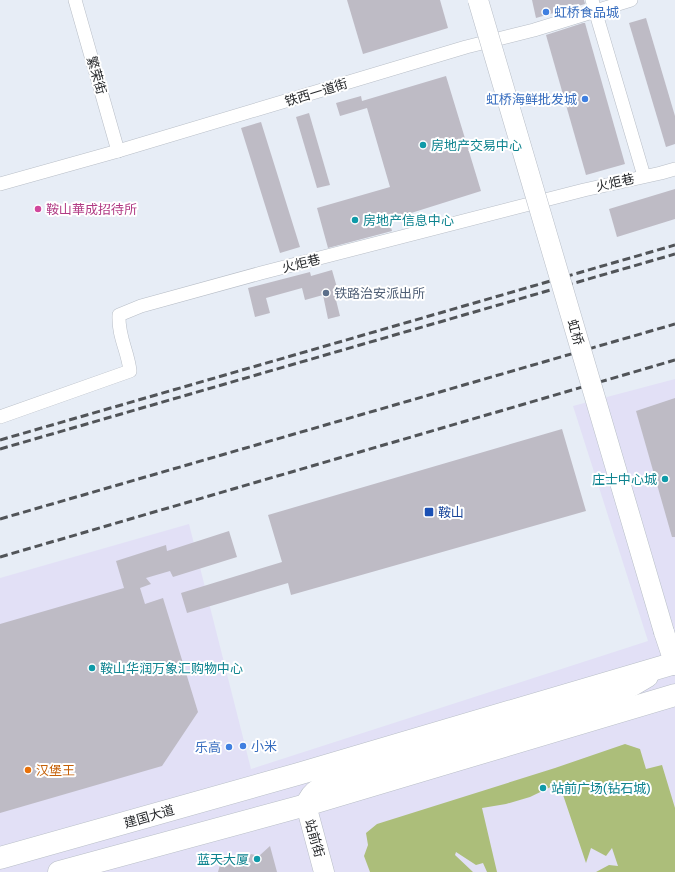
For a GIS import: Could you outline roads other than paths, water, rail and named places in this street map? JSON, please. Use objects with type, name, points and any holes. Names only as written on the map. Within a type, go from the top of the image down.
[{"type":"highway","name":"建国大道","points":[[0,858],[298,774],[675,664]]},
{"type":"highway","points":[[59,872],[306,805],[675,695]]},
{"type":"main road","name":"虹桥","points":[[478,0],[664,632],[675,664]]},
{"type":"main road","points":[[306,805],[307,798],[313,792],[327,783],[345,776],[601,699],[675,664]]},
{"type":"main road","name":"站前街","points":[[306,805],[324,872]]},
{"type":"street","name":"繁荣街","points":[[75,0],[118,151]]},
{"type":"street","name":"铁西一道街","points":[[0,184],[118,151],[466,47],[534,30],[593,5],[631,0]]},
{"type":"street","points":[[593,5],[644,176]]},
{"type":"street","name":"火炬巷","points":[[0,418],[130,372],[129,361],[118,327],[119,315],[141,306],[261,273],[576,192],[675,169]]},
{"type":"railway","points":[[0,440],[675,245]]},
{"type":"railway","points":[[0,449],[675,254]]},
{"type":"railway","points":[[0,519],[675,324]]},
{"type":"railway","points":[[0,557],[675,360]]},
{"type":"place","name":"虹桥食品城","points":[[546,12]]},
{"type":"place","name":"虹桥海鲜批发城","points":[[585,99]]},
{"type":"place","name":"房地产交易中心","points":[[423,145]]},
{"type":"place","name":"鞍山華成招待所","points":[[38,209]]},
{"type":"place","name":"房地产信息中心","points":[[355,220]]},
{"type":"place","name":"铁路治安派出所","points":[[326,293]]},
{"type":"place","name":"庄士中心城","points":[[665,479]]},
{"type":"place","name":"鞍山","points":[[429,512]]},
{"type":"place","name":"鞍山华润万象汇购物中心","points":[[92,668]]},
{"type":"place","name":"小米","points":[[243,746]]},
{"type":"place","name":"乐高","points":[[229,747]]},
{"type":"place","name":"汉堡王","points":[[28,770]]},
{"type":"place","name":"站前广场(钻石城)","points":[[543,788]]},
{"type":"place","name":"蓝天大厦","points":[[257,859]]}]
